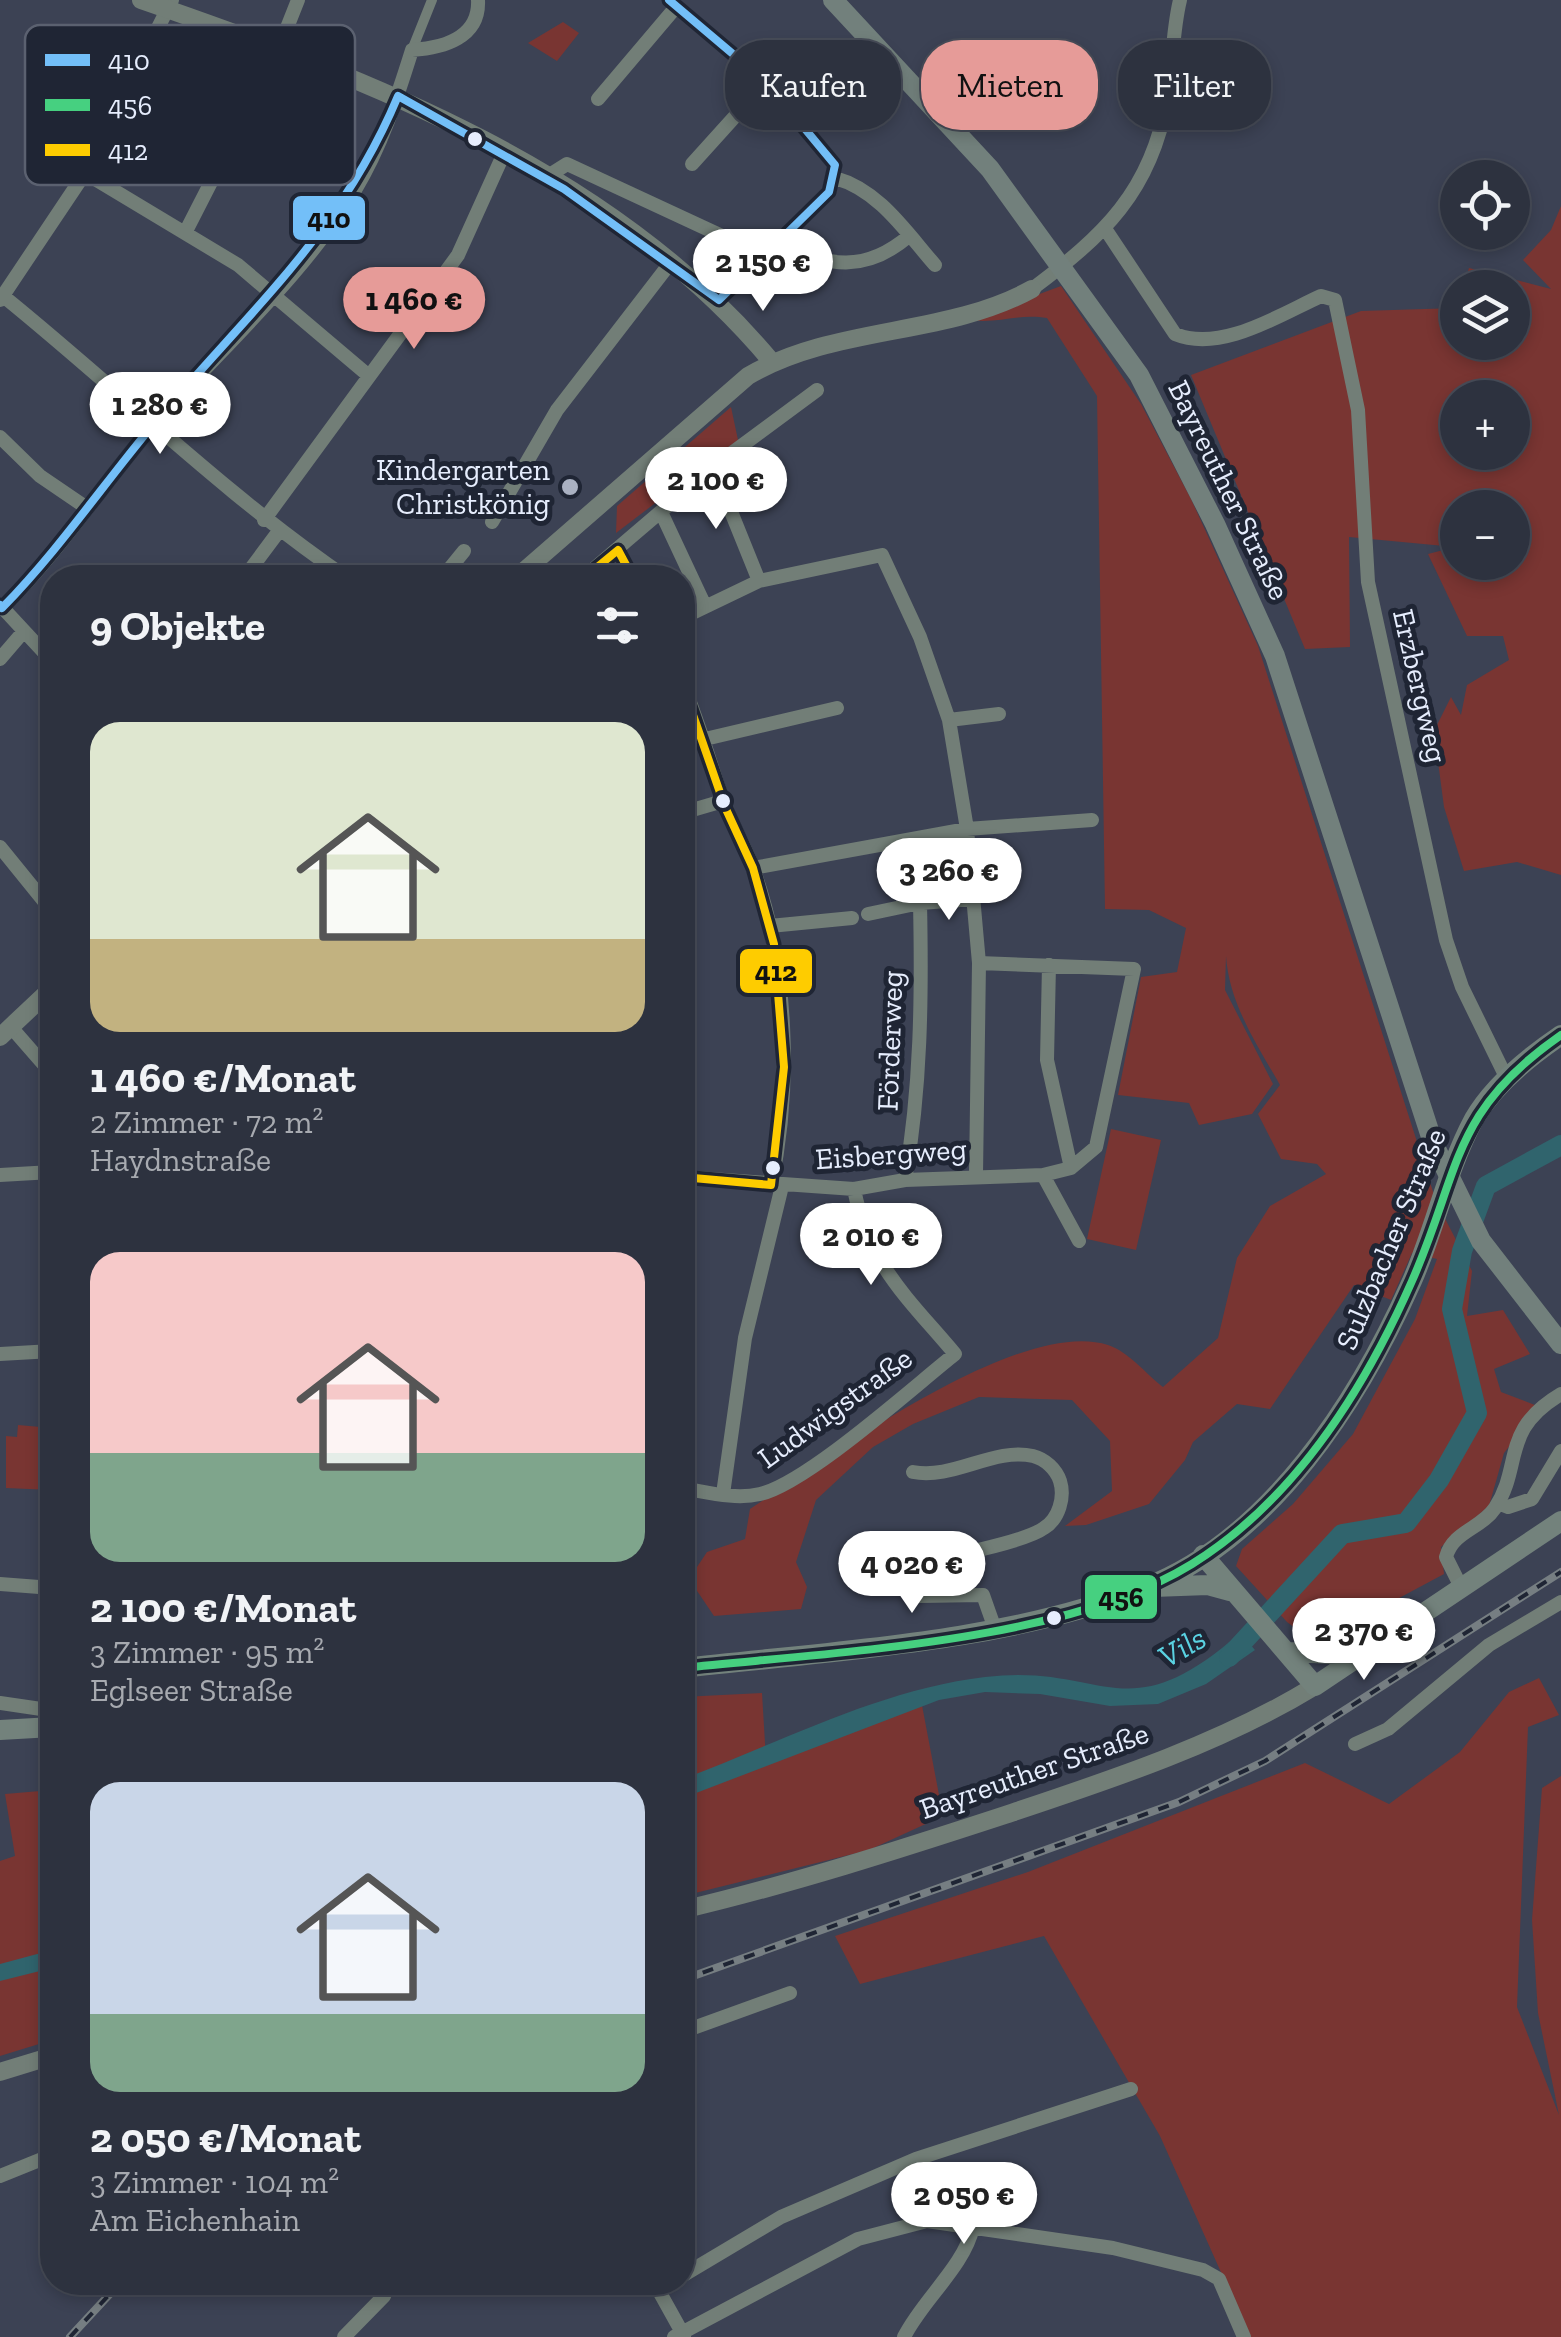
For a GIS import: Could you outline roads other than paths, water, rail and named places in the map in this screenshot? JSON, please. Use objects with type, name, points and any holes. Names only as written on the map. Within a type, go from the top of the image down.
[{"type":"main road","name":"Bayreuther Straße","points":[[833,0],[990,169],[1138,375],[1216,524],[1275,656],[1433,1142],[1481,1241],[1561,1344]]},
{"type":"main road","name":"Sulzbacher Straße","points":[[695,1666],[995,1628],[1208,1571],[1316,1450],[1352,1398],[1412,1280],[1475,1118],[1506,1079],[1561,1036]]},
{"type":"main road","name":"Bayreuther Straße","points":[[1315,1686],[1561,1521]]},
{"type":"main road","name":"Sulzbacher Straße","points":[[1147,1588],[1208,1571]]},
{"type":"main road","points":[[1208,1571],[1315,1686]]},
{"type":"main road","name":"Bayreuther Straße","points":[[1286,1652],[1336,1654],[1385,1639]]},
{"type":"main road","points":[[0,1730],[40,1728]]},
{"type":"street","points":[[140,0],[170,5],[216,25]]},
{"type":"street","points":[[288,25],[298,0]]},
{"type":"street","points":[[46,565],[155,423],[273,294],[356,189],[398,96],[432,0]]},
{"type":"street","points":[[412,50],[436,48],[459,39],[472,26],[478,0]]},
{"type":"street","points":[[531,565],[748,376],[772,362],[811,348],[962,314],[1032,289],[1080,253],[1106,230],[1133,194],[1160,133],[1180,0]]},
{"type":"street","points":[[598,99],[673,3],[725,47]]},
{"type":"street","points":[[355,80],[398,96],[548,176],[719,300],[772,362]]},
{"type":"street","points":[[692,164],[725,127]]},
{"type":"street","points":[[719,300],[829,192],[835,178],[830,154],[809,130]]},
{"type":"street","points":[[264,520],[458,256],[505,151]]},
{"type":"street","points":[[548,176],[567,164],[763,255]]},
{"type":"street","points":[[835,178],[863,188],[935,265]]},
{"type":"street","points":[[77,185],[1,298],[155,423],[278,532],[328,565]]},
{"type":"street","points":[[105,185],[238,264],[369,376]]},
{"type":"street","points":[[185,233],[209,185]]},
{"type":"street","name":"Erzbergweg","points":[[1106,230],[1175,334],[1188,340],[1242,331],[1328,296],[1335,300],[1358,410],[1368,582],[1446,940],[1462,986],[1506,1079]]},
{"type":"street","points":[[784,235],[808,253],[836,264],[875,260],[909,236]]},
{"type":"street","points":[[492,522],[557,410],[670,262]]},
{"type":"street","points":[[599,565],[713,467],[817,390]]},
{"type":"street","points":[[0,437],[40,476],[87,508]]},
{"type":"street","points":[[713,467],[760,581]]},
{"type":"street","points":[[661,512],[686,565]]},
{"type":"street","points":[[254,565],[278,532]]},
{"type":"street","points":[[618,550],[626,565]]},
{"type":"street","points":[[453,565],[464,551]]},
{"type":"street","points":[[695,611],[760,581],[882,555],[920,637],[949,720],[968,829],[979,963],[976,1176]]},
{"type":"street","points":[[40,572],[1,607],[40,648]]},
{"type":"street","points":[[695,585],[705,606]]},
{"type":"street","points":[[0,659],[24,630]]},
{"type":"street","points":[[705,739],[838,708]]},
{"type":"street","points":[[695,714],[723,801],[753,868],[770,926],[785,1100],[776,1186],[745,1338],[723,1494]]},
{"type":"street","points":[[949,720],[999,714]]},
{"type":"street","points":[[695,809],[723,801]]},
{"type":"street","points":[[753,868],[968,829],[1092,820]]},
{"type":"street","points":[[0,847],[40,895]]},
{"type":"street","points":[[868,914],[920,903],[974,900]]},
{"type":"street","name":"Förderweg","points":[[905,1180],[917,1112],[922,1028],[920,903]]},
{"type":"street","points":[[770,926],[852,918]]},
{"type":"street","points":[[979,963],[1049,965],[1134,969],[1096,1147],[1070,1168],[1048,1060],[1049,965]]},
{"type":"street","points":[[40,999],[6,1032],[40,1063]]},
{"type":"street","name":"Eisbergweg","points":[[695,1178],[854,1189],[905,1180],[1043,1175],[1070,1168]]},
{"type":"street","points":[[0,1175],[40,1173]]},
{"type":"street","points":[[1043,1175],[1078,1241]]},
{"type":"street","name":"Ludwigstraße","points":[[695,1490],[762,1494],[810,1467],[955,1354],[881,1266],[862,1231],[854,1189]]},
{"type":"street","points":[[0,1354],[40,1351]]},
{"type":"street","points":[[1461,1587],[1446,1557],[1450,1544],[1498,1503],[1524,1428],[1557,1402]]},
{"type":"street","points":[[1498,1503],[1508,1506],[1532,1499],[1561,1451]]},
{"type":"street","points":[[913,1472],[930,1476],[1022,1455],[1043,1460],[1054,1468],[1060,1481],[1060,1507],[1041,1531],[904,1565],[908,1589],[918,1596],[983,1595],[995,1628]]},
{"type":"street","points":[[0,1584],[40,1587]]},
{"type":"street","points":[[1355,1744],[1388,1729],[1488,1645],[1561,1602]]},
{"type":"street","name":"Bayreuther Straße","points":[[695,1907],[873,1859],[1064,1795],[1202,1742],[1277,1709],[1315,1686]]},
{"type":"street","points":[[0,1704],[40,1709]]},
{"type":"street","points":[[695,2027],[790,1993]]},
{"type":"street","points":[[0,2072],[40,2060]]},
{"type":"street","points":[[695,2268],[781,2216],[916,2159],[1130,2089]]},
{"type":"street","points":[[0,2176],[40,2160]]},
{"type":"street","points":[[665,2295],[679,2335],[858,2239],[927,2221],[1113,2248],[1202,2270],[1219,2279],[1244,2337]]},
{"type":"street","points":[[904,2337],[916,2314],[969,2244],[973,2226]]},
{"type":"street","points":[[344,2337],[384,2295]]},
{"type":"waterway","name":"Vils","points":[[1229,1657],[1342,1534],[1406,1523],[1439,1480],[1477,1413],[1452,1309],[1462,1251],[1486,1186],[1561,1145]]},
{"type":"railway","points":[[695,1975],[1179,1802],[1265,1761],[1561,1572]]},
{"type":"railway","points":[[70,2337],[109,2295]]},
{"type":"place","name":"Kindergarten Christkönig","points":[[570,487]]}]
